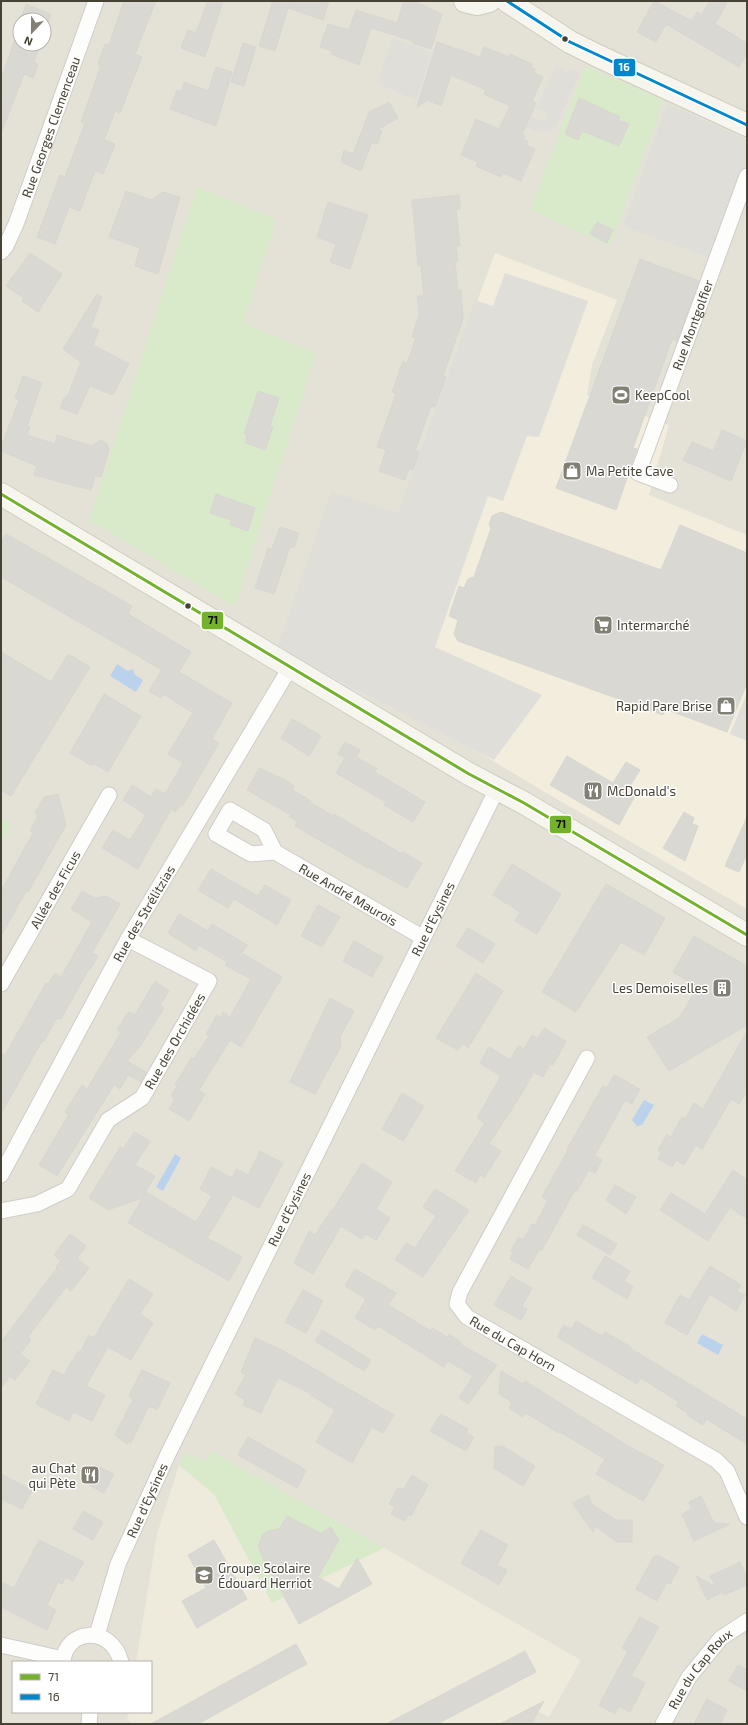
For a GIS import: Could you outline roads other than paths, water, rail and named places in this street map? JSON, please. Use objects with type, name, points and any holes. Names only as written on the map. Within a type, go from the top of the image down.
[{"type":"main road","points":[[465,1],[477,4],[489,1]]},
{"type":"main road","points":[[507,1],[570,42],[747,125]]},
{"type":"main road","points":[[1,494],[496,789],[524,803],[747,935]]},
{"type":"street","name":"Rue Georges Clemenceau","points":[[1,252],[6,246],[16,224],[96,1]]},
{"type":"street","name":"Rue Montgolfier","points":[[670,485],[638,473],[747,176]]},
{"type":"street","name":"Rue des Strélitzias","points":[[3,1168],[128,939],[291,666]]},
{"type":"street","name":"Rue d'Eysines","points":[[97,1635],[118,1564],[168,1454],[496,789]]},
{"type":"street","name":"Allée des Ficus","points":[[1,984],[109,795]]},
{"type":"street","name":"Rue André Maurois","points":[[275,852],[422,937]]},
{"type":"street","name":"Rue des Orchidées","points":[[1,1211],[36,1204],[68,1189],[108,1120],[142,1098],[209,981],[128,939]]},
{"type":"street","name":"Rue du Cap Horn","points":[[587,1058],[460,1292],[457,1304],[467,1317],[716,1460],[726,1472],[747,1517]]},
{"type":"street","name":"Rue du Cap Roux","points":[[663,1724],[688,1677],[721,1638],[747,1621]]},
{"type":"street","points":[[1,1646],[63,1660],[66,1650],[72,1643],[88,1635],[97,1635],[114,1645],[119,1653],[121,1661]]},
{"type":"street","points":[[89,1724],[90,1713]]},
{"type":"water","points":[[117,664],[128,671],[133,669],[135,675],[143,680],[136,692],[110,676]]},
{"type":"water","points":[[644,1100],[654,1105],[642,1125],[637,1126],[632,1120]]},
{"type":"water","points":[[175,1154],[181,1158],[163,1191],[156,1187]]},
{"type":"water","points":[[702,1334],[723,1345],[718,1355],[697,1343]]},
{"type":"place","name":"KeepCool","points":[[621,395]]},
{"type":"place","name":"Ma Petite Cave","points":[[572,471]]},
{"type":"place","name":"Intermarché","points":[[603,625]]},
{"type":"place","name":"Rapid Pare Brise","points":[[726,706]]},
{"type":"place","name":"McDonald's","points":[[593,791]]},
{"type":"place","name":"Les Demoiselles","points":[[722,988]]},
{"type":"place","name":"au Chat qui Pète","points":[[90,1475]]},
{"type":"place","name":"Groupe Scolaire Édouard Herriot","points":[[204,1575]]}]
